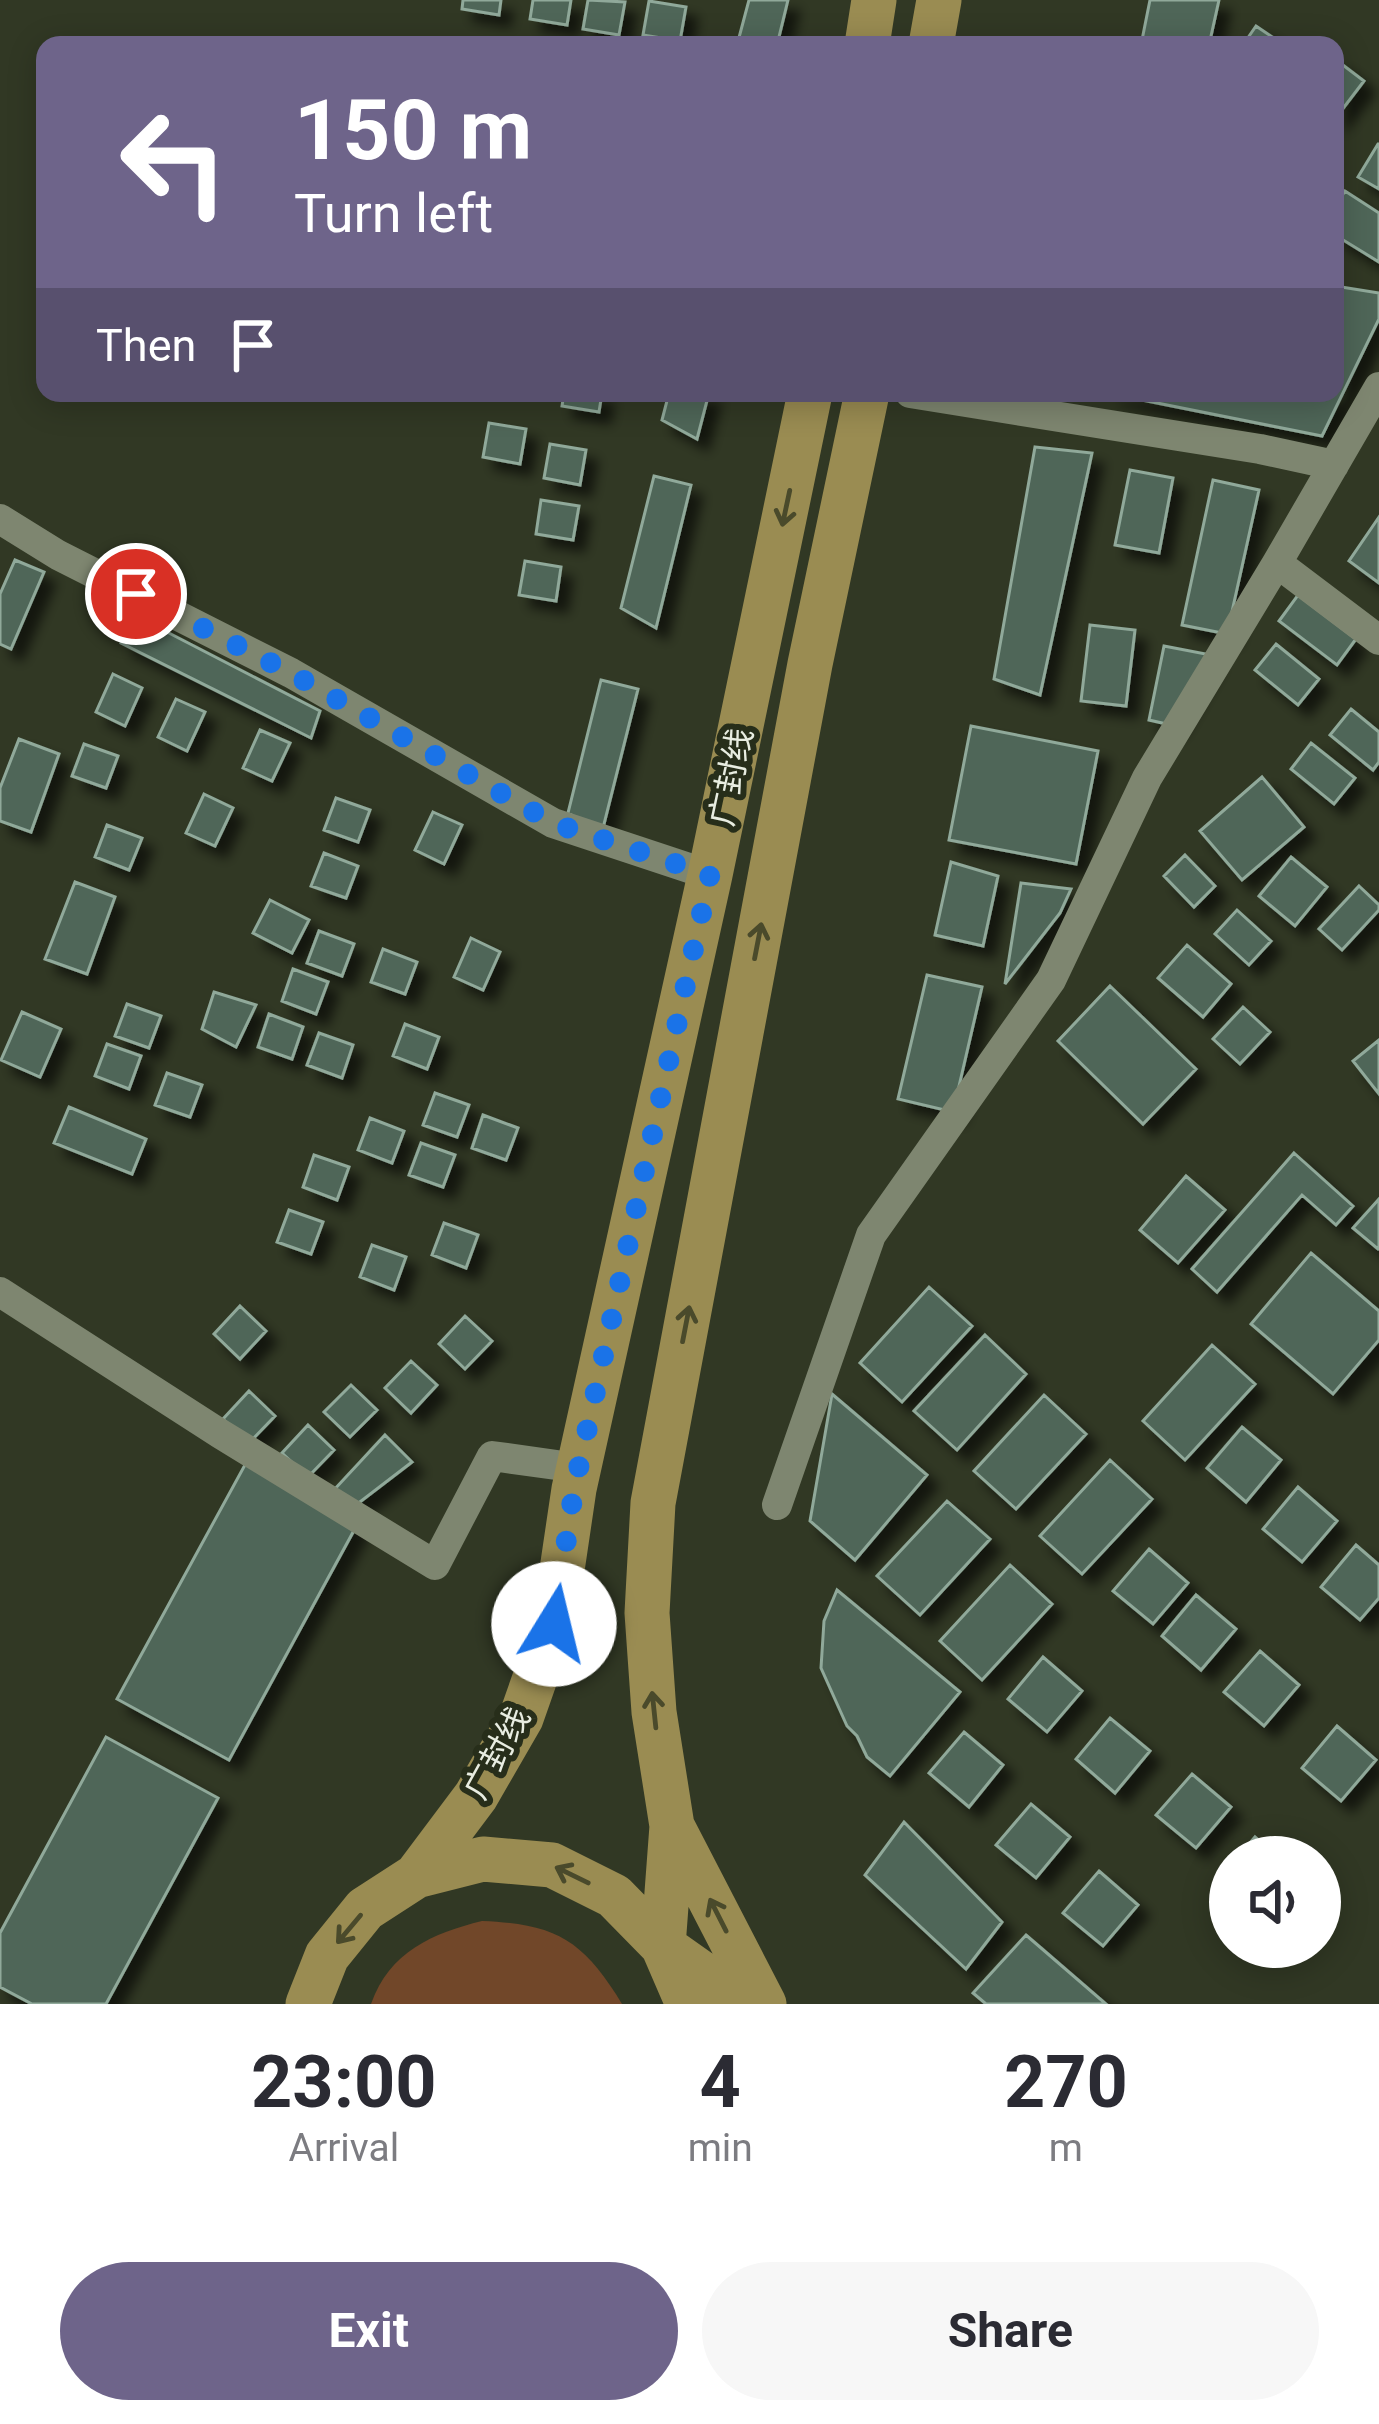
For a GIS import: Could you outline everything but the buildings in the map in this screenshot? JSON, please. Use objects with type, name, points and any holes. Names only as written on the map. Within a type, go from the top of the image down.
[{"type":"main road","points":[[868,36],[874,0]]},
{"type":"main road","points":[[933,36],[939,0]]},
{"type":"main road","name":"广封线","points":[[308,2004],[327,1955],[365,1910],[416,1876],[476,1796],[521,1718],[554,1624],[578,1468],[710,875],[808,402]]},
{"type":"main road","name":"广封线","points":[[688,2004],[662,1946],[672,1826],[654,1712],[646,1613],[652,1503],[810,664],[866,402]]},
{"type":"main road","points":[[672,1826],[764,2004]]},
{"type":"main road","points":[[416,1876],[483,1859],[552,1865],[614,1896],[662,1946],[745,2004]]},
{"type":"street","points":[[777,1505],[871,1235],[1051,980],[1147,778],[1379,387]]},
{"type":"street","points":[[966,402],[1334,465]]},
{"type":"street","points":[[0,519],[58,555],[291,673],[553,823],[710,875]]},
{"type":"street","points":[[1277,563],[1379,640]]},
{"type":"street","points":[[0,1292],[435,1565],[492,1456],[578,1468]]},
{"type":"shaded area","points":[[482,1921],[530,1926],[565,1940],[594,1964],[622,2004],[371,2004],[401,1958],[430,1939]]},
{"type":"route","points":[[136,594],[291,673],[553,823],[710,875],[574,1489],[554,1624]]}]
